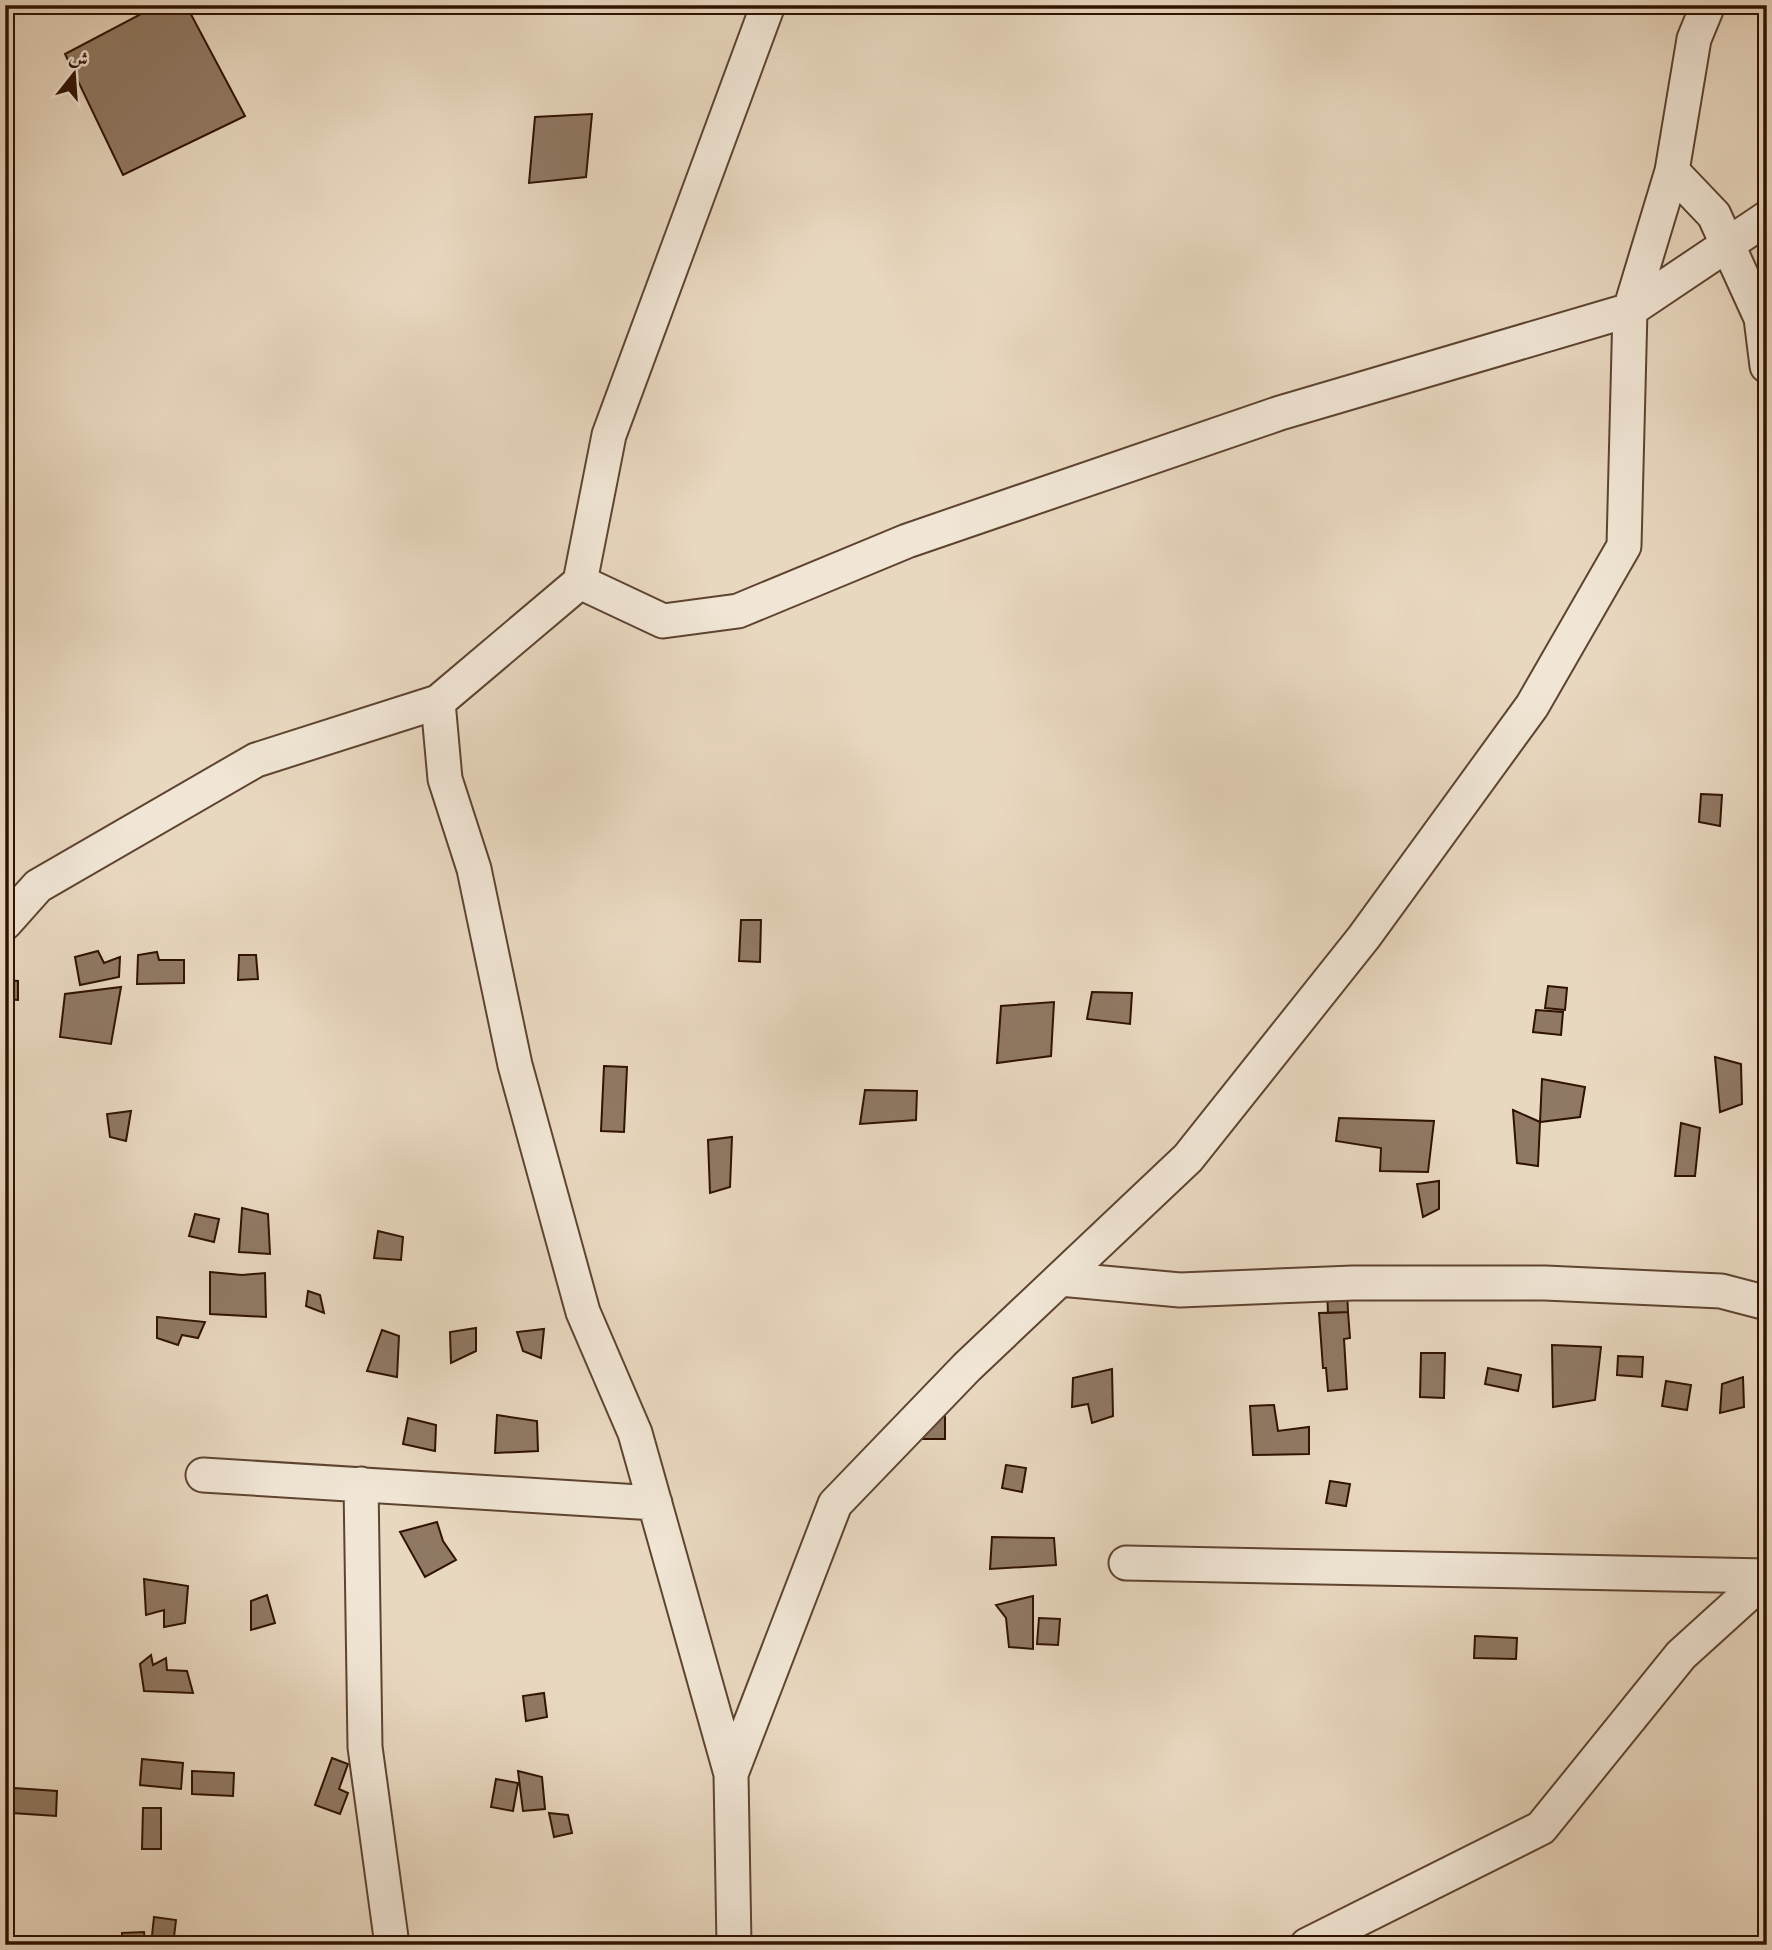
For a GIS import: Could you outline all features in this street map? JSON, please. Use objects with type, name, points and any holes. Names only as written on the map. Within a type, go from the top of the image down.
[{"type":"street","points":[[5,923],[38,886],[256,760],[438,702],[580,582],[609,435],[768,5]]},
{"type":"street","points":[[731,1774],[835,1504],[967,1367],[1188,1158],[1364,937],[1532,706],[1624,546],[1630,310],[1672,171],[1694,39],[1707,5]]},
{"type":"street","points":[[1672,171],[1714,215],[1761,318],[1767,366]]},
{"type":"street","points":[[580,582],[663,621],[738,611],[908,541],[1280,413],[1630,310],[1767,218]]},
{"type":"street","points":[[438,702],[445,779],[474,869],[514,1065],[583,1312],[635,1433],[731,1774],[734,1945]]},
{"type":"street","points":[[1060,1279],[1180,1290],[1353,1283],[1545,1283],[1721,1291],[1767,1303]]},
{"type":"street","points":[[203,1475],[655,1503]]},
{"type":"street","points":[[361,1485],[365,1747],[392,1945]]},
{"type":"street","points":[[1126,1563],[1767,1577]]},
{"type":"street","points":[[1307,1945],[1541,1828],[1681,1655],[1767,1577]]},
{"type":"building","points":[[158,5],[186,5],[245,116],[123,175],[65,54]]},
{"type":"building","points":[[592,114],[586,177],[529,183],[535,117]]},
{"type":"building","points":[[1701,794],[1722,795],[1720,826],[1699,822]]},
{"type":"building","points":[[741,920],[761,920],[760,962],[739,961]]},
{"type":"building","points":[[98,951],[104,963],[120,957],[119,977],[80,985],[75,957]]},
{"type":"building","points":[[157,952],[159,960],[184,960],[184,983],[137,984],[138,955]]},
{"type":"building","points":[[239,955],[256,955],[258,979],[238,980]]},
{"type":"building","points":[[5,980],[18,981],[18,1000],[5,999]]},
{"type":"building","points":[[1548,986],[1567,988],[1565,1010],[1545,1008]]},
{"type":"building","points":[[121,987],[111,1044],[60,1037],[65,994]]},
{"type":"building","points":[[1092,992],[1132,993],[1130,1024],[1087,1019]]},
{"type":"building","points":[[1054,1002],[1051,1056],[997,1063],[1001,1006]]},
{"type":"building","points":[[1536,1010],[1563,1012],[1561,1035],[1533,1032]]},
{"type":"building","points":[[1715,1057],[1741,1064],[1742,1104],[1720,1112]]},
{"type":"building","points":[[604,1066],[627,1067],[624,1132],[601,1131]]},
{"type":"building","points":[[1542,1079],[1585,1087],[1580,1117],[1540,1122]]},
{"type":"building","points":[[865,1090],[917,1091],[916,1120],[860,1124]]},
{"type":"building","points":[[1513,1110],[1540,1122],[1538,1166],[1517,1163]]},
{"type":"building","points":[[131,1111],[126,1141],[110,1137],[107,1114]]},
{"type":"building","points":[[1339,1118],[1434,1121],[1428,1172],[1380,1171],[1381,1148],[1336,1141]]},
{"type":"building","points":[[1681,1123],[1700,1128],[1695,1176],[1675,1176]]},
{"type":"building","points":[[732,1137],[730,1187],[710,1193],[708,1140]]},
{"type":"building","points":[[1439,1181],[1439,1209],[1423,1217],[1417,1184]]},
{"type":"building","points":[[242,1208],[268,1214],[270,1254],[239,1252]]},
{"type":"building","points":[[195,1214],[219,1219],[214,1242],[189,1236]]},
{"type":"building","points":[[378,1231],[403,1237],[401,1260],[374,1258]]},
{"type":"building","points":[[210,1272],[242,1275],[265,1273],[266,1317],[210,1314]]},
{"type":"building","points":[[1347,1289],[1348,1312],[1328,1313],[1327,1290]]},
{"type":"building","points":[[308,1291],[320,1295],[324,1313],[306,1306]]},
{"type":"building","points":[[1348,1312],[1350,1338],[1344,1339],[1347,1389],[1328,1391],[1326,1368],[1323,1368],[1319,1313]]},
{"type":"building","points":[[157,1317],[205,1322],[198,1338],[182,1335],[178,1345],[157,1338]]},
{"type":"building","points":[[476,1328],[476,1351],[451,1363],[450,1332]]},
{"type":"building","points":[[544,1329],[541,1358],[523,1351],[517,1332]]},
{"type":"building","points":[[382,1330],[399,1336],[397,1377],[367,1371]]},
{"type":"building","points":[[1552,1345],[1601,1347],[1595,1400],[1553,1407]]},
{"type":"building","points":[[1421,1353],[1445,1353],[1444,1398],[1420,1397]]},
{"type":"building","points":[[1618,1356],[1643,1357],[1642,1377],[1617,1375]]},
{"type":"building","points":[[1488,1368],[1521,1375],[1518,1391],[1485,1384]]},
{"type":"building","points":[[1112,1369],[1113,1416],[1092,1423],[1088,1404],[1072,1407],[1073,1378]]},
{"type":"building","points":[[1743,1377],[1744,1407],[1720,1413],[1722,1384]]},
{"type":"building","points":[[1666,1381],[1691,1385],[1687,1410],[1662,1406]]},
{"type":"building","points":[[922,1400],[945,1400],[945,1439],[922,1439]]},
{"type":"building","points":[[1274,1405],[1278,1431],[1309,1427],[1309,1454],[1253,1455],[1250,1406]]},
{"type":"building","points":[[497,1415],[537,1421],[538,1451],[495,1453]]},
{"type":"building","points":[[408,1418],[436,1425],[435,1451],[403,1444]]},
{"type":"building","points":[[1006,1465],[1026,1468],[1022,1492],[1002,1488]]},
{"type":"building","points":[[1330,1481],[1350,1484],[1346,1506],[1326,1503]]},
{"type":"building","points":[[437,1522],[443,1541],[456,1560],[425,1577],[400,1532]]},
{"type":"building","points":[[992,1537],[1054,1538],[1056,1565],[990,1569]]},
{"type":"building","points":[[144,1579],[188,1586],[185,1623],[164,1627],[164,1610],[146,1615]]},
{"type":"building","points":[[267,1595],[275,1623],[251,1630],[251,1601]]},
{"type":"building","points":[[1033,1596],[1033,1649],[1009,1647],[1006,1618],[996,1605]]},
{"type":"building","points":[[1039,1618],[1060,1619],[1058,1645],[1037,1644]]},
{"type":"building","points":[[1475,1636],[1517,1638],[1516,1659],[1474,1658]]},
{"type":"building","points":[[151,1655],[153,1665],[166,1658],[167,1670],[187,1671],[193,1693],[144,1691],[140,1664]]},
{"type":"building","points":[[544,1693],[547,1717],[526,1721],[523,1696]]},
{"type":"building","points":[[332,1758],[348,1764],[339,1789],[348,1793],[340,1814],[315,1805]]},
{"type":"building","points":[[142,1759],[183,1763],[181,1789],[140,1785]]},
{"type":"building","points":[[192,1771],[234,1773],[233,1796],[192,1794]]},
{"type":"building","points":[[518,1771],[542,1777],[545,1809],[523,1811]]},
{"type":"building","points":[[496,1779],[518,1783],[513,1811],[491,1807]]},
{"type":"building","points":[[14,1788],[57,1791],[56,1816],[12,1813]]},
{"type":"building","points":[[143,1808],[161,1808],[161,1849],[142,1849]]},
{"type":"building","points":[[549,1813],[568,1815],[572,1833],[554,1837]]},
{"type":"building","points":[[154,1917],[176,1920],[173,1945],[151,1945]]},
{"type":"building","points":[[144,1932],[145,1945],[122,1945],[122,1933]]}]
